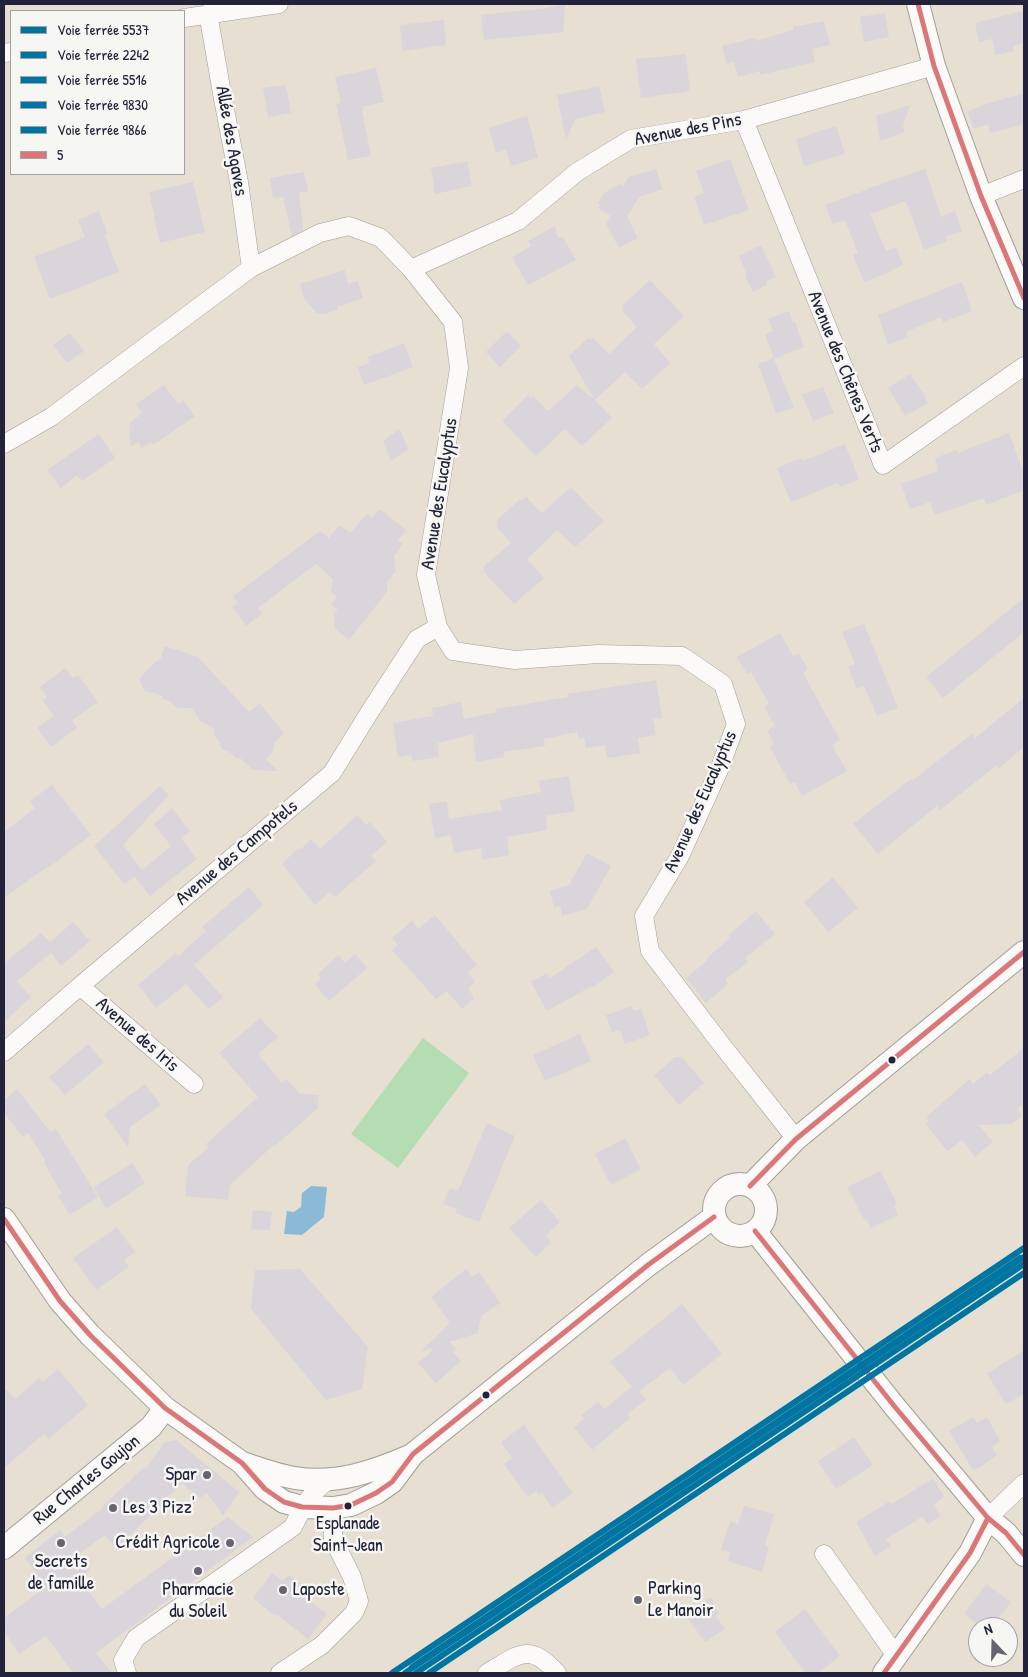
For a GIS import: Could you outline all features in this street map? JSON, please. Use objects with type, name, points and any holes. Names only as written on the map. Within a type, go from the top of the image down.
[{"type":"street","points":[[185,18],[279,4]]},
{"type":"street","points":[[918,4],[934,66],[981,196],[1024,298]]},
{"type":"street","name":"Allée des Agaves","points":[[208,13],[222,99],[239,182],[251,268]]},
{"type":"street","name":"Avenue des Pins","points":[[411,269],[518,221],[577,172],[631,139],[744,120],[934,66]]},
{"type":"street","name":"Avenue des Chênes Verts","points":[[744,120],[883,465],[1024,366]]},
{"type":"street","points":[[981,196],[1024,179]]},
{"type":"street","name":"Avenue des Eucalyptus","points":[[4,444],[50,418],[251,268],[320,233],[349,226],[381,238],[411,269],[453,322],[460,368],[426,575],[438,627],[453,651],[515,660],[598,654],[682,656],[723,684],[736,724],[680,856],[644,916],[650,951],[796,1138]]},
{"type":"street","name":"Avenue des Campotels","points":[[4,1052],[332,773],[418,639],[438,627]]},
{"type":"street","points":[[750,1186],[796,1138],[1024,952]]},
{"type":"street","name":"Avenue des Iris","points":[[80,986],[194,1084]]},
{"type":"street","points":[[742,1184],[750,1186],[762,1196],[765,1203],[764,1218],[755,1231],[748,1235],[739,1236],[731,1234],[718,1224],[714,1217],[716,1200],[726,1188],[742,1184]]},
{"type":"street","points":[[310,1489],[333,1508],[351,1505],[376,1493],[392,1482],[413,1454],[648,1265],[714,1217]]},
{"type":"street","points":[[4,1218],[60,1301],[90,1335],[165,1408],[242,1463],[265,1489],[284,1502],[310,1489],[384,1467],[413,1454]]},
{"type":"street","points":[[755,1231],[895,1407],[988,1518],[1006,1533],[1024,1556]]},
{"type":"street","name":"Rue Charles Goujon","points":[[4,1548],[151,1428],[165,1408]]},
{"type":"street","points":[[824,1554],[891,1665],[970,1553],[988,1518],[1024,1484]]},
{"type":"street","points":[[127,1673],[123,1660],[136,1638],[293,1527],[310,1489]]},
{"type":"street","points":[[280,1673],[322,1645],[354,1613],[359,1600],[352,1577],[333,1539],[333,1508]]},
{"type":"street","points":[[487,1673],[513,1657],[527,1653],[539,1656],[557,1673]]},
{"type":"green space","points":[[423,1038],[469,1073],[398,1168],[351,1134]]},
{"type":"water","points":[[311,1186],[327,1187],[324,1217],[302,1235],[284,1234],[287,1211],[294,1212],[301,1207],[302,1193]]},
{"type":"building","points":[[565,4],[563,32],[484,40],[481,15],[547,8]]},
{"type":"building","points":[[1022,11],[1024,43],[1013,46],[1014,51],[996,55],[992,39],[979,42],[975,23]]},
{"type":"building","points":[[885,13],[889,37],[864,42],[860,17]]},
{"type":"building","points":[[444,20],[446,45],[402,51],[400,25]]},
{"type":"building","points":[[824,21],[830,45],[812,49],[815,62],[760,75],[760,71],[738,77],[734,62],[726,64],[722,46],[755,38],[756,41],[793,30],[793,27]]},
{"type":"building","points":[[686,54],[690,91],[641,98],[636,59]]},
{"type":"building","points":[[376,68],[384,102],[364,106],[362,110],[371,156],[348,160],[336,104],[341,103],[335,77]]},
{"type":"building","points":[[286,85],[291,113],[268,117],[263,88]]},
{"type":"building","points":[[599,86],[605,112],[575,119],[566,140],[557,95]]},
{"type":"building","points":[[1024,93],[1024,124],[990,133],[988,124],[974,129],[967,112],[982,105]]},
{"type":"building","points":[[910,105],[903,126],[905,132],[880,141],[876,116]]},
{"type":"building","points":[[527,116],[538,158],[511,166],[506,150],[496,153],[489,128]]},
{"type":"building","points":[[836,126],[845,154],[804,166],[796,139]]},
{"type":"building","points":[[730,159],[749,210],[704,225],[694,197],[704,193],[696,171]]},
{"type":"building","points":[[467,161],[472,186],[435,194],[431,168]]},
{"type":"building","points":[[656,169],[662,189],[639,197],[627,217],[638,238],[619,248],[606,224],[611,216],[598,208],[601,204],[598,203],[604,193],[620,184],[623,186],[629,177]]},
{"type":"building","points":[[925,169],[941,217],[955,211],[962,231],[945,237],[947,241],[924,250],[906,201],[870,214],[886,251],[896,247],[903,265],[864,282],[853,255],[858,253],[845,220],[833,224],[825,205]]},
{"type":"building","points":[[304,172],[308,191],[299,193],[303,230],[292,236],[283,197],[273,198],[270,178]]},
{"type":"building","points":[[193,182],[205,232],[160,243],[149,192]]},
{"type":"building","points":[[99,211],[108,234],[105,235],[119,272],[50,299],[34,257],[85,237],[78,220]]},
{"type":"building","points":[[555,226],[558,238],[563,237],[576,260],[528,285],[512,257],[531,246],[528,241]]},
{"type":"building","points":[[761,245],[776,277],[766,282],[767,285],[753,292],[745,277],[747,275],[739,256]]},
{"type":"building","points":[[345,270],[348,284],[358,281],[363,298],[337,307],[338,310],[324,314],[317,313],[304,299],[300,284]]},
{"type":"building","points":[[650,280],[684,316],[654,344],[670,363],[642,389],[625,372],[595,400],[612,418],[582,446],[565,429],[536,456],[502,421],[528,395],[530,398],[533,396],[548,411],[577,385],[594,399],[569,356],[588,338],[590,340],[593,338],[609,354],[637,327],[622,310],[624,308],[622,306]]},
{"type":"building","points":[[962,282],[972,311],[943,322],[941,317],[906,332],[908,337],[888,345],[878,315]]},
{"type":"building","points":[[789,311],[804,347],[774,359],[794,408],[776,413],[758,364],[774,358],[765,335],[773,331],[768,319]]},
{"type":"building","points":[[507,331],[521,346],[500,367],[486,352]]},
{"type":"building","points":[[70,333],[84,351],[67,363],[53,345]]},
{"type":"building","points":[[404,343],[413,367],[364,385],[358,367],[369,363],[368,357]]},
{"type":"building","points":[[910,374],[928,403],[905,416],[888,388]]},
{"type":"building","points":[[164,385],[178,404],[183,400],[195,416],[153,445],[151,442],[142,448],[138,442],[131,447],[129,424],[142,413],[136,404]]},
{"type":"building","points":[[823,387],[834,413],[813,421],[802,395]]},
{"type":"building","points":[[399,429],[409,449],[391,461],[383,441]]},
{"type":"building","points":[[1009,433],[1024,474],[1024,490],[986,505],[984,498],[935,515],[930,502],[910,509],[901,484],[938,471],[935,458],[957,450],[958,453]]},
{"type":"building","points":[[99,434],[115,458],[82,481],[77,475],[61,488],[47,470]]},
{"type":"building","points":[[845,444],[859,479],[840,487],[838,483],[791,502],[777,468],[802,458],[803,461]]},
{"type":"building","points":[[571,487],[604,521],[575,547],[557,530],[527,559],[544,578],[514,604],[483,571],[485,569],[483,567],[511,543],[496,526],[498,525],[496,521],[520,499],[521,501],[526,497],[542,513]]},
{"type":"building","points":[[380,509],[406,530],[398,540],[403,544],[394,556],[396,571],[387,582],[387,592],[349,640],[335,629],[334,614],[338,610],[331,605],[337,597],[331,592],[333,579],[316,564],[258,608],[262,614],[246,626],[233,607],[238,603],[233,596],[320,531],[329,538],[339,525],[350,533],[367,514],[372,518]]},
{"type":"building","points":[[1024,598],[1024,632],[943,698],[926,677]]},
{"type":"building","points":[[864,624],[898,708],[877,716],[864,686],[857,689],[848,667],[855,664],[842,632]]},
{"type":"building","points":[[780,633],[793,656],[799,654],[808,669],[803,673],[840,740],[832,745],[847,771],[802,796],[795,782],[790,784],[770,747],[774,744],[767,730],[775,726],[764,707],[769,704],[751,672],[747,674],[737,657]]},
{"type":"building","points":[[165,646],[198,657],[249,712],[260,703],[284,733],[275,742],[273,751],[266,759],[278,771],[253,770],[240,758],[236,758],[231,753],[222,749],[214,735],[214,729],[200,721],[192,708],[178,708],[163,699],[161,695],[145,691],[139,679],[161,658]]},
{"type":"building","points":[[65,668],[73,678],[78,675],[98,702],[72,720],[77,728],[51,747],[37,728],[54,716],[43,701],[47,697],[40,687]]},
{"type":"building","points":[[656,680],[662,718],[653,719],[656,735],[638,738],[640,753],[607,758],[605,745],[586,748],[584,738],[579,739],[577,732],[544,739],[545,746],[504,752],[504,757],[476,762],[473,734],[438,743],[439,757],[412,761],[412,755],[398,757],[393,723],[433,716],[432,708],[461,702],[464,719],[497,712],[496,709],[568,697],[567,694]]},
{"type":"building","points":[[1024,698],[1024,747],[998,769],[996,766],[940,810],[937,806],[878,854],[853,824],[972,734],[975,738]]},
{"type":"building","points":[[569,776],[575,811],[546,816],[547,830],[507,837],[509,855],[482,860],[481,848],[454,853],[451,835],[435,838],[429,804],[447,801],[449,819],[502,810],[500,800],[541,792],[539,781]]},
{"type":"building","points":[[52,785],[91,835],[48,868],[4,898],[4,832],[35,808],[30,801]]},
{"type":"building","points":[[160,786],[169,795],[123,845],[142,870],[171,846],[154,824],[172,808],[190,831],[181,838],[197,859],[150,896],[135,877],[124,884],[94,846]]},
{"type":"building","points":[[357,815],[366,825],[370,822],[387,842],[371,856],[376,861],[335,897],[330,892],[315,905],[282,864],[298,848],[300,850],[311,839],[320,849]]},
{"type":"building","points":[[587,853],[611,866],[587,909],[562,916],[560,906],[554,908],[550,891],[569,885]]},
{"type":"building","points":[[833,877],[858,908],[828,932],[804,902]]},
{"type":"building","points":[[249,887],[263,905],[194,965],[223,997],[209,1009],[186,984],[156,1008],[138,985],[176,953],[178,956],[206,931],[202,927]]},
{"type":"building","points":[[756,911],[775,934],[745,958],[748,962],[725,980],[728,984],[706,1003],[686,978],[708,960],[707,958],[730,938],[728,936]]},
{"type":"building","points":[[435,915],[477,965],[468,973],[475,982],[468,988],[474,998],[462,1009],[447,991],[436,999],[392,950],[398,945],[392,938],[412,921],[418,929]]},
{"type":"building","points":[[73,922],[90,941],[61,966],[51,953],[17,981],[31,997],[4,1022],[4,963],[41,933],[50,942]]},
{"type":"building","points":[[596,947],[614,972],[593,987],[547,1011],[531,982],[547,973],[550,978]]},
{"type":"building","points":[[355,954],[367,968],[329,1001],[315,985],[321,978],[318,974],[338,955],[345,963]]},
{"type":"building","points":[[632,1006],[634,1011],[641,1009],[650,1035],[625,1044],[620,1030],[612,1032],[606,1015]]},
{"type":"building","points":[[260,1018],[278,1037],[258,1054],[282,1083],[287,1079],[300,1094],[319,1095],[318,1108],[230,1185],[228,1200],[185,1196],[188,1165],[209,1147],[206,1144],[258,1097],[219,1053]]},
{"type":"building","points":[[580,1034],[591,1061],[545,1081],[533,1055]]},
{"type":"building","points":[[88,1044],[104,1062],[65,1095],[49,1077]]},
{"type":"building","points":[[1024,1048],[1024,1103],[1017,1109],[1022,1116],[1011,1124],[979,1125],[993,1142],[975,1157],[962,1140],[947,1151],[926,1124],[929,1121],[926,1117],[970,1079],[973,1084],[987,1072],[990,1075]]},
{"type":"building","points":[[675,1057],[682,1057],[704,1083],[679,1105],[654,1075]]},
{"type":"building","points":[[145,1084],[161,1105],[130,1127],[128,1147],[104,1114]]},
{"type":"building","points":[[17,1089],[50,1132],[56,1129],[98,1197],[70,1215],[58,1196],[62,1194],[44,1163],[45,1160],[28,1133],[23,1137],[4,1113],[4,1100]]},
{"type":"building","points":[[487,1123],[515,1136],[479,1222],[455,1213],[457,1209],[443,1204],[450,1188],[458,1191]]},
{"type":"building","points":[[625,1138],[641,1169],[611,1185],[595,1154]]},
{"type":"building","points":[[132,1163],[145,1183],[106,1209],[94,1187]]},
{"type":"building","points":[[880,1171],[897,1204],[894,1206],[898,1215],[871,1228],[866,1219],[864,1220],[847,1187]]},
{"type":"building","points":[[541,1200],[560,1222],[546,1235],[551,1242],[536,1257],[509,1228]]},
{"type":"building","points":[[253,1210],[272,1212],[270,1230],[251,1229]]},
{"type":"building","points":[[117,1227],[135,1252],[124,1260],[129,1267],[96,1290],[73,1258]]},
{"type":"building","points":[[300,1269],[368,1347],[362,1389],[326,1400],[251,1309],[255,1270]]},
{"type":"building","points":[[466,1269],[472,1277],[479,1272],[500,1303],[481,1316],[478,1333],[449,1342],[457,1349],[453,1352],[461,1361],[436,1383],[418,1363],[433,1350],[431,1348],[420,1352],[450,1323],[431,1297]]},
{"type":"building","points":[[682,1304],[722,1354],[683,1385],[670,1368],[639,1391],[646,1400],[627,1414],[630,1418],[592,1450],[574,1427],[584,1419],[581,1415],[598,1402],[604,1409],[632,1387],[610,1362]]},
{"type":"building","points":[[1024,1350],[1024,1394],[1006,1404],[987,1374]]},
{"type":"building","points":[[58,1369],[88,1405],[49,1439],[44,1434],[4,1468],[4,1387],[15,1399],[39,1378],[43,1382]]},
{"type":"building","points":[[973,1417],[977,1423],[987,1417],[1000,1441],[992,1447],[997,1455],[973,1470],[949,1431]]},
{"type":"building","points":[[524,1425],[573,1493],[552,1508],[542,1493],[539,1495],[536,1491],[528,1497],[504,1464],[512,1458],[501,1442]]},
{"type":"building","points":[[854,1437],[873,1465],[836,1489],[818,1461]]},
{"type":"building","points":[[176,1440],[239,1492],[223,1516],[207,1493],[200,1498],[182,1483],[116,1549],[105,1535],[79,1554],[90,1570],[79,1579],[102,1609],[228,1517],[253,1537],[96,1653],[112,1673],[73,1673],[46,1636],[19,1654],[4,1631],[4,1618],[46,1587],[25,1558],[60,1530],[65,1537],[103,1508],[143,1468],[146,1468],[165,1442]]},
{"type":"building","points":[[933,1478],[944,1497],[934,1504],[941,1516],[928,1524],[922,1517],[886,1539],[891,1546],[875,1556],[856,1522],[890,1501],[892,1504]]},
{"type":"building","points":[[744,1506],[774,1514],[765,1546],[769,1547],[762,1572],[728,1561],[730,1552],[721,1550],[730,1521],[738,1524]]},
{"type":"building","points":[[272,1573],[283,1581],[289,1575],[306,1588],[301,1594],[327,1614],[308,1639],[253,1598]]},
{"type":"building","points":[[986,1584],[1011,1602],[1000,1617],[968,1617],[964,1614]]},
{"type":"building","points":[[711,1597],[719,1614],[716,1616],[725,1629],[705,1642],[684,1613]]},
{"type":"building","points":[[805,1609],[840,1656],[818,1673],[805,1673],[775,1632]]},
{"type":"rail line","name":"5537","points":[[392,1673],[1024,1248]]},
{"type":"rail line","name":"9830","points":[[405,1673],[1024,1257]]},
{"type":"rail line","name":"9866","points":[[412,1667],[1020,1258]]},
{"type":"rail line","name":"2242","points":[[416,1673],[1024,1264]]},
{"type":"rail line","name":"5516","points":[[429,1673],[1024,1273]]},
{"type":"transit line","name":"5","points":[[918,4],[934,66],[981,196],[1024,298]]},
{"type":"transit line","name":"5","points":[[750,1186],[796,1139],[1024,952]]},
{"type":"transit line","name":"5","points":[[4,1219],[60,1301],[90,1335],[165,1408],[242,1463],[265,1489],[284,1502],[302,1507],[333,1508],[351,1505],[376,1493],[392,1482],[413,1454],[648,1265],[714,1217]]},
{"type":"transit line","name":"5","points":[[755,1231],[895,1407],[988,1518],[1006,1533],[1024,1555]]},
{"type":"transit line","name":"5","points":[[884,1673],[970,1553],[988,1518]]},
{"type":"place","name":"Spar","points":[[207,1475]]},
{"type":"place","name":"Esplanade Saint-Jean","points":[[348,1506]]},
{"type":"place","name":"Les 3 Pizz'","points":[[113,1508]]},
{"type":"place","name":"Secrets de famille","points":[[61,1543]]},
{"type":"place","name":"Crédit Agricole","points":[[230,1543]]},
{"type":"place","name":"Pharmacie du Soleil","points":[[198,1571]]},
{"type":"place","name":"Laposte","points":[[283,1590]]},
{"type":"place","name":"Parking Le Manoir","points":[[638,1600]]}]
